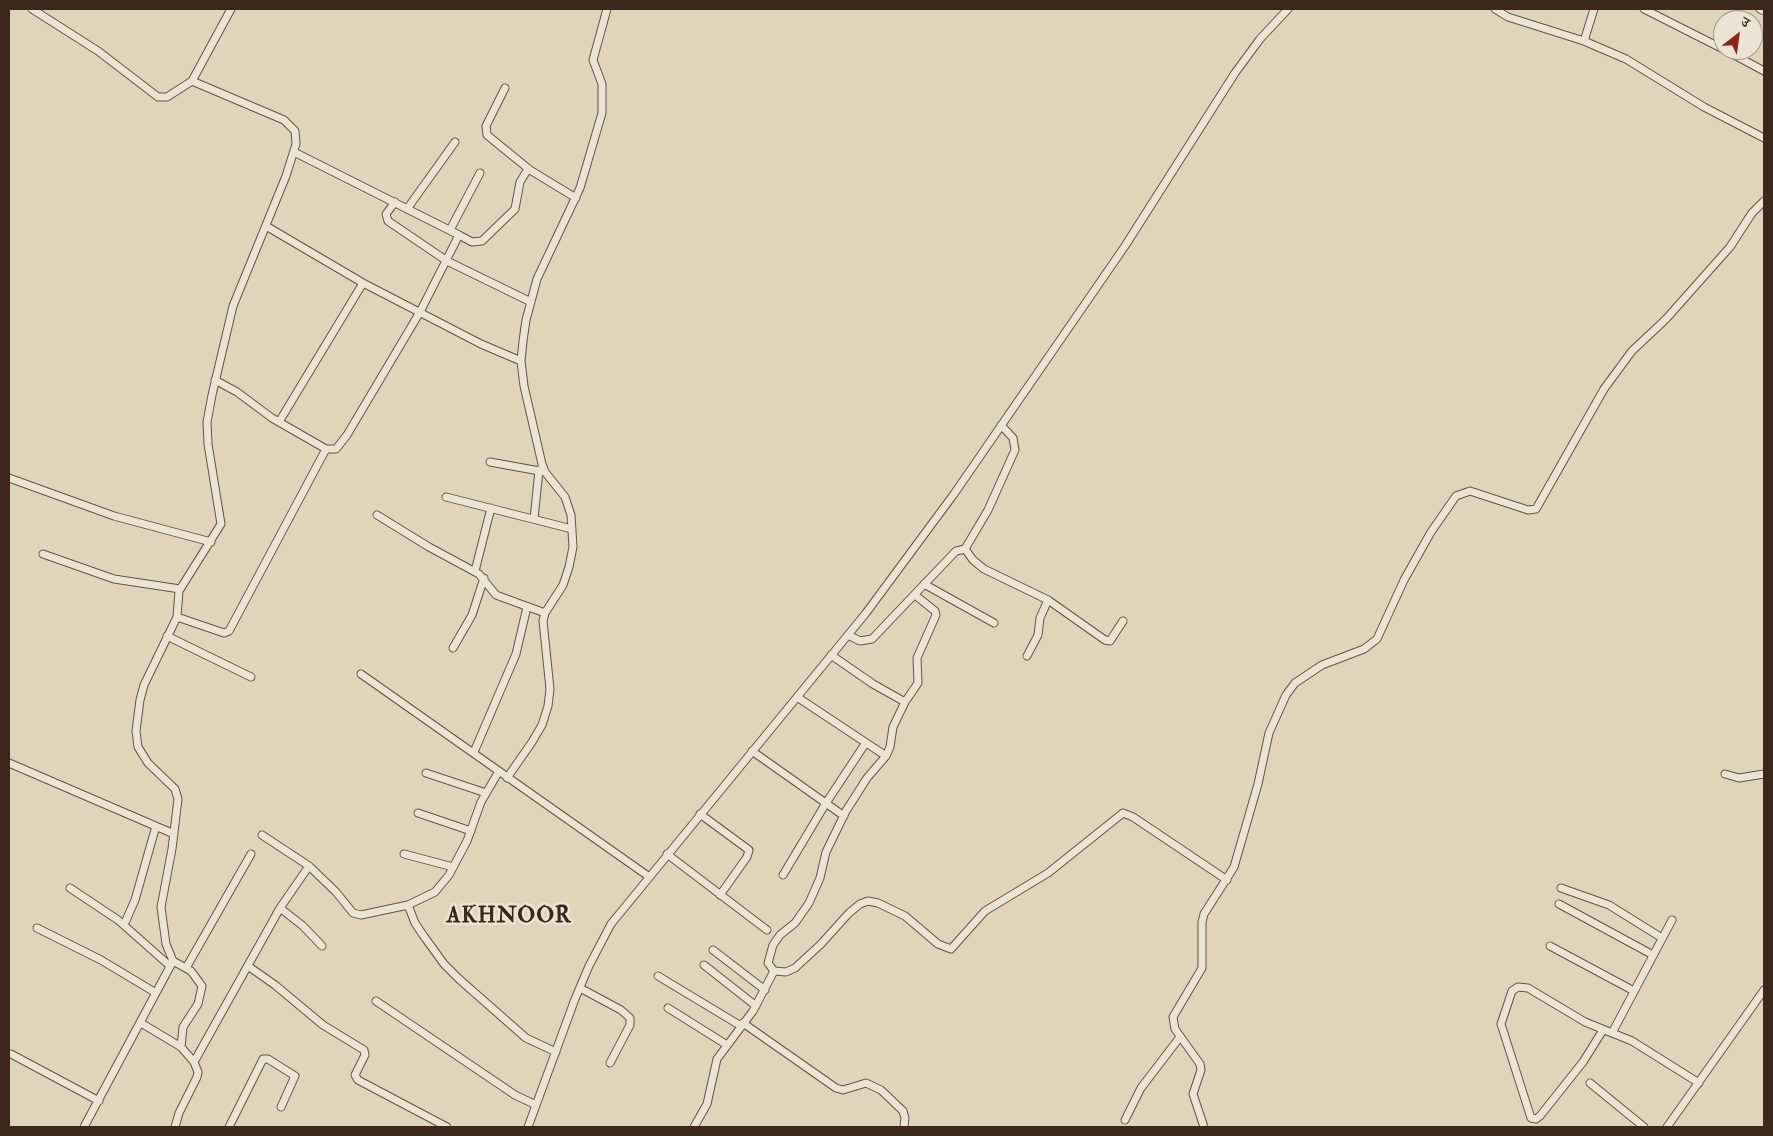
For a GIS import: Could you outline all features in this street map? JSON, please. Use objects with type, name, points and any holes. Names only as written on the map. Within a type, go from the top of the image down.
[{"type":"street","points":[[32,9],[98,51],[158,97],[167,97],[192,81],[231,9]]},
{"type":"street","points":[[534,519],[542,471],[527,402],[521,361],[526,320],[544,263],[576,198],[592,153],[602,113],[602,84],[593,60],[607,9]]},
{"type":"street","points":[[528,1127],[580,988],[611,924],[666,854],[848,635],[948,501],[1125,246],[1215,102],[1260,39],[1288,9]]},
{"type":"street","points":[[1495,9],[1508,17],[1584,41],[1626,58],[1704,107],[1764,138]]},
{"type":"street","points":[[1584,41],[1594,9]]},
{"type":"street","points":[[1644,9],[1713,44]]},
{"type":"street","points":[[1760,9],[1764,11]]},
{"type":"street","points":[[1743,60],[1764,71]]},
{"type":"street","points":[[84,1127],[172,963],[166,944],[160,908],[174,834],[177,794],[138,747],[136,731],[140,700],[144,685],[177,617],[180,589],[211,542],[221,519],[207,434],[215,380],[233,306],[294,152],[296,136],[284,120],[192,81]]},
{"type":"street","points":[[505,88],[486,126],[485,132],[528,169],[576,198]]},
{"type":"street","points":[[407,209],[455,142]]},
{"type":"street","points":[[294,152],[472,242],[478,243],[510,214],[517,203],[520,182],[528,169]]},
{"type":"street","points":[[450,230],[480,173]]},
{"type":"street","points":[[1204,1127],[1193,1094],[1201,1070],[1200,1064],[1180,1036],[1173,1023],[1173,1017],[1202,968],[1202,922],[1204,914],[1234,867],[1269,733],[1286,695],[1295,683],[1322,665],[1364,649],[1378,639],[1404,580],[1426,540],[1456,496],[1470,491],[1528,510],[1536,509],[1604,389],[1632,351],[1666,319],[1714,262],[1730,247],[1752,213],[1764,201]]},
{"type":"street","points":[[395,202],[386,214],[388,220],[447,261],[531,302]]},
{"type":"street","points":[[266,226],[363,282],[521,361]]},
{"type":"street","points":[[215,380],[237,392],[279,422],[326,449],[336,449],[347,435],[420,312],[459,235]]},
{"type":"street","points":[[279,422],[363,282]]},
{"type":"street","points":[[848,635],[860,641],[872,639],[956,551],[965,548],[988,510],[1015,450],[1013,438],[1001,425]]},
{"type":"street","points":[[177,617],[224,634],[229,631],[326,449]]},
{"type":"street","points":[[490,462],[542,471],[565,497],[572,515],[572,547],[566,576],[545,613],[543,621],[550,689],[548,706],[532,742],[510,780]]},
{"type":"street","points":[[9,478],[114,516],[211,542]]},
{"type":"street","points":[[446,497],[572,529]]},
{"type":"street","points":[[475,571],[491,508]]},
{"type":"street","points":[[377,515],[429,547],[475,571],[484,578],[496,595],[545,613]]},
{"type":"street","points":[[965,548],[973,560],[984,569],[1048,600],[1073,619],[1108,641],[1122,621]]},
{"type":"street","points":[[43,554],[114,579],[180,589]]},
{"type":"street","points":[[453,648],[472,615],[484,578]]},
{"type":"street","points":[[924,584],[994,623]]},
{"type":"street","points":[[915,595],[934,610],[936,615],[917,658],[918,683],[905,702],[893,727],[890,747],[886,756],[867,778],[844,816],[826,852],[820,878],[809,903],[800,917],[780,935],[771,948],[768,963],[774,971],[786,972],[796,968],[848,914],[860,904],[868,901],[878,903],[904,916],[938,944],[951,949],[985,911],[1048,872],[1124,813],[1133,817],[1227,880]]},
{"type":"street","points":[[1027,656],[1038,634],[1040,618],[1048,600]]},
{"type":"street","points":[[474,752],[516,654],[527,607]]},
{"type":"street","points":[[167,636],[251,677]]},
{"type":"street","points":[[831,656],[873,684],[905,702]]},
{"type":"street","points":[[362,674],[474,752],[525,791],[648,876]]},
{"type":"street","points":[[797,697],[865,744],[886,756]]},
{"type":"street","points":[[784,875],[826,803],[865,744]]},
{"type":"street","points":[[752,751],[844,816]]},
{"type":"street","points":[[9,763],[174,834]]},
{"type":"street","points":[[262,835],[309,866],[336,892],[349,910],[358,915],[410,909],[435,892],[452,867],[486,793],[499,771]]},
{"type":"street","points":[[426,773],[486,793]]},
{"type":"street","points":[[1725,774],[1739,778],[1764,774]]},
{"type":"street","points":[[418,813],[470,831]]},
{"type":"street","points":[[700,814],[749,850],[747,857],[720,895]]},
{"type":"street","points":[[124,925],[135,900],[156,826]]},
{"type":"street","points":[[186,968],[251,854]]},
{"type":"street","points":[[404,854],[452,867]]},
{"type":"street","points":[[666,854],[767,930]]},
{"type":"street","points":[[194,1062],[280,908],[309,866]]},
{"type":"street","points":[[70,888],[124,925],[172,963],[186,968],[200,980],[202,992],[198,1004],[183,1027],[181,1047]]},
{"type":"street","points":[[1561,888],[1609,905],[1662,938]]},
{"type":"street","points":[[1558,904],[1653,955]]},
{"type":"street","points":[[280,908],[303,926],[322,946]]},
{"type":"street","points":[[410,909],[431,947],[459,979],[526,1038],[556,1052]]},
{"type":"street","points":[[1612,1033],[1672,920]]},
{"type":"street","points":[[37,928],[100,960],[156,993]]},
{"type":"street","points":[[1550,946],[1634,992]]},
{"type":"street","points":[[714,950],[765,990]]},
{"type":"street","points":[[704,965],[756,1006]]},
{"type":"street","points":[[248,966],[275,985],[310,1015],[365,1051],[355,1073],[358,1080],[447,1127]]},
{"type":"street","points":[[694,1127],[707,1104],[715,1065],[727,1045],[756,1006],[774,971]]},
{"type":"street","points":[[658,976],[742,1025],[836,1088],[843,1090],[866,1083],[882,1090],[903,1111],[905,1118],[904,1127]]},
{"type":"street","points":[[1603,1030],[1583,1062],[1540,1116],[1536,1119],[1531,1118],[1501,1024],[1512,991],[1518,987],[1528,988],[1585,1022],[1612,1033],[1650,1052],[1699,1083]]},
{"type":"street","points":[[580,988],[621,1010],[630,1018],[630,1025],[610,1063]]},
{"type":"street","points":[[1667,1127],[1764,990]]},
{"type":"street","points":[[376,1001],[515,1095],[536,1106]]},
{"type":"street","points":[[668,1008],[727,1045]]},
{"type":"street","points":[[140,1023],[181,1047],[194,1062],[198,1072],[175,1127]]},
{"type":"street","points":[[1125,1120],[1141,1088],[1180,1036]]},
{"type":"street","points":[[11,1054],[99,1101]]},
{"type":"street","points":[[229,1127],[263,1058],[268,1059],[295,1076],[281,1107]]},
{"type":"street","points":[[1590,1083],[1644,1127]]},
{"type":"district","name":"AKHNOOR","points":[[509,917]]}]
